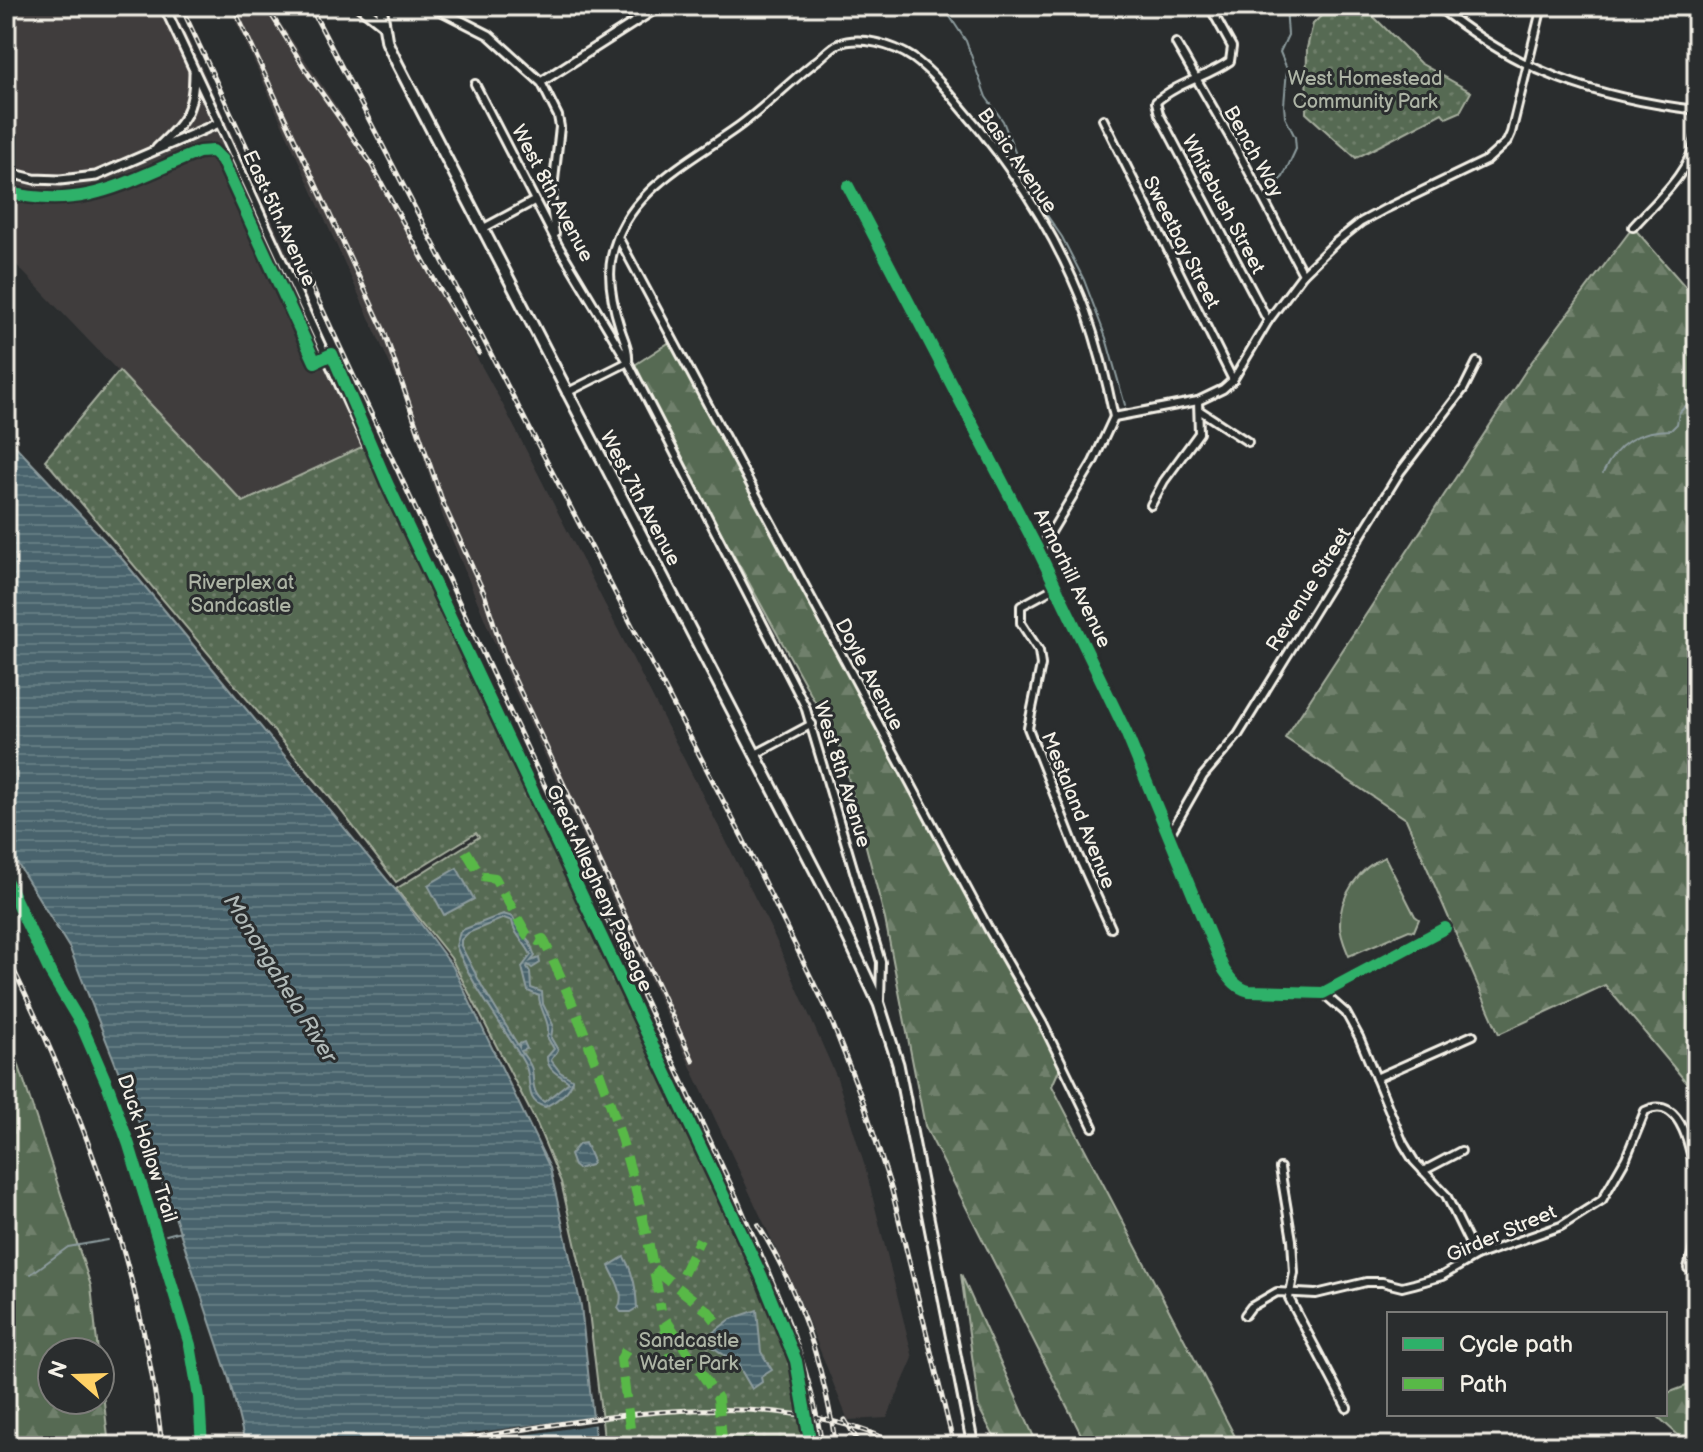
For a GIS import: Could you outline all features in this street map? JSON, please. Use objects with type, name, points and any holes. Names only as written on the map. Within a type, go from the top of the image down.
[{"type":"main road","points":[[360,6],[383,24]]},
{"type":"main road","name":"West 7th Avenue","points":[[381,6],[383,24],[397,63],[856,952],[879,1004]]},
{"type":"main road","name":"West 8th Avenue","points":[[879,1004],[898,1064],[973,1446]]},
{"type":"street","name":"East 5th Avenue","points":[[164,6],[366,443]]},
{"type":"street","points":[[432,6],[489,35],[541,82],[558,116],[560,127],[551,207],[558,245]]},
{"type":"street","points":[[541,82],[660,6]]},
{"type":"street","points":[[1437,6],[1503,53],[1567,82],[1620,98],[1697,110]]},
{"type":"street","points":[[1039,552],[1093,462],[1114,417],[1198,401],[1223,389],[1233,380],[1268,321],[1303,274],[1336,242],[1381,212],[1487,160],[1507,142],[1542,6]]},
{"type":"street","points":[[1672,6],[1697,15]]},
{"type":"street","points":[[1195,79],[1230,61],[1232,47],[1211,9]]},
{"type":"street","name":"Basic Avenue","points":[[628,362],[628,350],[619,326],[612,290],[611,259],[629,215],[652,187],[754,116],[838,44],[881,43],[912,57],[939,82],[991,142],[1044,225],[1086,312],[1114,417]]},
{"type":"street","name":"Bench Way","points":[[1176,43],[1303,274]]},
{"type":"street","points":[[153,151],[190,111],[194,97],[194,71]]},
{"type":"street","name":"Whitebush Street","points":[[1195,79],[1156,102],[1159,114],[1268,321]]},
{"type":"street","name":"West 8th Avenue","points":[[475,84],[558,245],[628,362],[812,724],[881,962],[879,1004]]},
{"type":"street","name":"Sweetbay Street","points":[[1103,119],[1233,380]]},
{"type":"street","points":[[6,172],[34,179],[96,176],[219,123]]},
{"type":"street","points":[[1633,227],[1686,167],[1697,135]]},
{"type":"street","name":"Armorhill Avenue","points":[[848,186],[1039,552],[1126,732],[1224,970],[1232,981],[1249,991],[1323,993]]},
{"type":"street","points":[[482,229],[534,201]]},
{"type":"street","name":"Doyle Avenue","points":[[618,237],[988,928],[1043,1024],[1093,1127]]},
{"type":"street","points":[[566,393],[628,362]]},
{"type":"street","name":"Revenue Street","points":[[1170,834],[1203,776],[1238,735],[1400,472],[1464,388],[1477,362]]},
{"type":"street","points":[[1151,505],[1164,481],[1199,433],[1198,401]]},
{"type":"street","points":[[1199,410],[1248,442]]},
{"type":"street","name":"Mestaland Avenue","points":[[1056,587],[1026,601],[1019,614],[1021,623],[1039,651],[1041,665],[1028,728],[1078,855],[1111,928]]},
{"type":"street","points":[[754,755],[812,724]]},
{"type":"street","points":[[1445,928],[1323,993],[1346,1013],[1403,1143],[1423,1171],[1446,1195],[1476,1256]]},
{"type":"street","points":[[1376,1078],[1473,1035]]},
{"type":"street","name":"Girder Street","points":[[1288,1292],[1325,1293],[1366,1282],[1402,1287],[1442,1276],[1476,1256],[1561,1226],[1602,1200],[1626,1158],[1645,1111],[1654,1106],[1666,1107],[1676,1116],[1693,1158],[1697,1187]]},
{"type":"street","points":[[1423,1171],[1461,1151]]},
{"type":"street","points":[[1280,1168],[1292,1240],[1294,1273],[1288,1292],[1316,1353],[1347,1408]]},
{"type":"street","points":[[1688,1268],[1697,1237]]},
{"type":"street","points":[[1245,1315],[1251,1307],[1277,1292],[1288,1292]]},
{"type":"shaded area","points":[[6,6],[173,6],[301,283],[368,444],[243,502],[6,254]]},
{"type":"shaded area","points":[[229,6],[269,6],[346,121],[503,405],[772,931],[837,1078],[865,1167],[913,1358],[887,1418],[848,1420],[799,1298],[509,679],[443,517],[402,391]]},
{"type":"green space","name":"West Homestead Community Park","points":[[1331,6],[1363,6],[1420,63],[1471,92],[1460,112],[1446,118],[1442,113],[1356,158],[1306,113],[1307,48],[1313,24]]},
{"type":"green space","points":[[1633,227],[1697,300],[1697,1110],[1687,1083],[1605,985],[1499,1034],[1406,819],[1285,738],[1530,364]]},
{"type":"green space","points":[[673,340],[1062,1063],[1052,1086],[1240,1446],[1087,1446],[925,1126],[885,919],[840,747],[630,368]]},
{"type":"green space","name":"Sandcastle Water Park","points":[[119,371],[243,502],[368,444],[775,1310],[793,1362],[809,1446],[605,1446],[587,1295],[561,1182],[537,1124],[451,958],[396,889],[479,837],[476,833],[396,882],[338,807],[45,460]]},
{"type":"green space","points":[[1385,857],[1419,919],[1414,931],[1409,930],[1349,956],[1340,929],[1343,904],[1359,876]]},
{"type":"green space","points":[[6,1026],[91,1286],[96,1336],[36,1336],[36,1416],[106,1416],[109,1446],[6,1446]]},
{"type":"green space","points":[[961,1274],[1038,1446],[999,1446],[979,1408]]},
{"type":"green space","points":[[1697,1382],[1697,1446],[1690,1446],[1657,1416],[1667,1416],[1667,1393]]},
{"type":"water","name":"Monongahela River","points":[[6,436],[123,560],[394,888],[453,967],[550,1168],[581,1306],[596,1446],[246,1446],[229,1379],[169,1199],[70,949],[6,845]]},
{"type":"water","points":[[457,868],[474,899],[444,915],[428,885]]},
{"type":"water","points":[[503,914],[513,917],[529,941],[535,956],[531,961],[539,958],[540,963],[532,968],[527,967],[531,988],[542,992],[543,1004],[553,1025],[551,1038],[558,1050],[551,1060],[560,1072],[572,1079],[567,1091],[545,1107],[531,1095],[525,1065],[463,962],[456,946],[460,932]],"holes":[[[504,918],[512,921],[531,955],[522,967],[528,991],[539,996],[547,1022],[547,1037],[554,1049],[547,1057],[549,1066],[569,1082],[544,1102],[535,1092],[531,1067],[521,1051],[527,1049],[524,1042],[519,1047],[461,946],[461,940],[468,933]]]},
{"type":"water","points":[[585,1143],[593,1161],[591,1165],[578,1169],[570,1155],[579,1144]]},
{"type":"water","points":[[624,1257],[636,1294],[637,1308],[630,1312],[621,1312],[618,1308],[620,1292],[609,1266]]},
{"type":"water","points":[[757,1310],[761,1352],[772,1370],[761,1377],[762,1382],[752,1389],[738,1365],[703,1340],[731,1319]]},
{"type":"pier","points":[[597,1416],[598,1424],[450,1446],[377,1446]]},
{"type":"waterway","points":[[481,11],[488,6]]},
{"type":"waterway","points":[[943,6],[966,41],[986,97],[1003,121],[1023,173],[1084,280],[1106,338],[1125,405]]},
{"type":"waterway","points":[[1272,187],[1283,177],[1296,149],[1295,137],[1285,117],[1287,69],[1280,52],[1288,35],[1286,6]]},
{"type":"waterway","points":[[1603,473],[1615,454],[1630,440],[1648,432],[1671,430],[1677,424],[1679,413],[1697,394]]},
{"type":"waterway","points":[[159,1237],[181,1231]]},
{"type":"waterway","points":[[31,1274],[68,1247],[108,1240]]},
{"type":"railway","points":[[181,6],[736,1196],[798,1349],[822,1446]]},
{"type":"railway","points":[[233,6],[384,331],[443,503],[484,593],[506,661],[693,1061]]},
{"type":"railway","points":[[266,6],[307,72],[369,160],[437,285],[479,353]]},
{"type":"railway","points":[[310,6],[742,837],[828,1012],[864,1104],[892,1191],[954,1446]]},
{"type":"railway","points":[[6,954],[60,1072],[106,1193],[140,1318],[162,1446]]},
{"type":"railway","points":[[758,1225],[786,1277],[808,1331],[825,1388],[836,1446]]},
{"type":"railway","points":[[422,1446],[601,1418],[728,1409],[789,1413],[847,1425],[900,1446]]},
{"type":"railway","points":[[845,1420],[861,1446]]},
{"type":"marked path","points":[[466,851],[481,876],[495,878],[527,935],[538,941],[543,939],[564,983],[616,1120],[642,1214],[661,1310]]},
{"type":"marked path","points":[[683,1274],[700,1239]]},
{"type":"marked path","points":[[654,1269],[709,1312],[718,1324]]},
{"type":"marked path","points":[[666,1320],[718,1398],[722,1438]]},
{"type":"marked path","points":[[664,1323],[672,1362]]},
{"type":"marked path","points":[[626,1350],[621,1359],[630,1428]]},
{"type":"cycle path","name":"Great Allegheny Passage","points":[[6,192],[34,197],[84,196],[128,182],[199,152],[213,151],[222,160],[315,362],[332,354],[387,483],[761,1275],[796,1361],[811,1446]]},
{"type":"cycle path","points":[[848,186],[1039,552],[1126,732],[1229,977],[1249,991],[1323,993],[1445,928]]},
{"type":"cycle path","name":"Duck Hollow Trail","points":[[6,880],[50,972],[81,1024],[129,1145],[190,1345],[199,1397],[202,1446]]},
{"type":"park label","name":"Riverplex at Sandcastle","points":[[241,594]]}]
